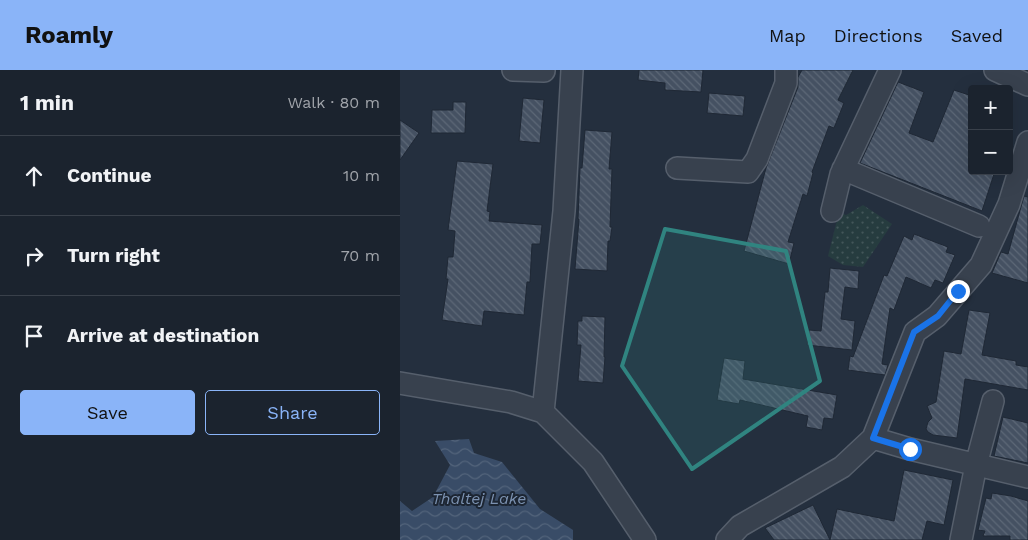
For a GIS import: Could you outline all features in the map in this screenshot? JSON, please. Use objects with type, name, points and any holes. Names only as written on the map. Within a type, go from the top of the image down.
[{"type":"street","points":[[513,70],[544,71]]},
{"type":"street","points":[[543,412],[564,211],[572,70]]},
{"type":"street","points":[[677,168],[748,172],[756,159],[786,83],[786,70]]},
{"type":"street","points":[[832,210],[843,169],[890,70]]},
{"type":"street","points":[[995,70],[1028,85]]},
{"type":"street","points":[[727,540],[740,526],[842,466],[873,438],[914,332],[938,316],[981,265],[1009,204],[1028,142]]},
{"type":"street","points":[[843,169],[979,226]]},
{"type":"street","points":[[400,383],[511,402],[543,412],[593,462],[644,540]]},
{"type":"street","points":[[961,540],[976,465],[993,401]]},
{"type":"street","points":[[873,438],[1028,477]]},
{"type":"highlighted area","points":[[665,229],[786,251],[820,381],[692,469],[622,366]]},
{"type":"green space","points":[[863,205],[892,224],[863,267],[843,265],[828,256],[839,212],[846,215]]},
{"type":"water","name":"Thaltej Lake","points":[[469,439],[474,453],[502,462],[540,509],[573,530],[573,540],[400,540],[400,501],[412,511],[433,497],[450,465],[435,441]]},
{"type":"building","points":[[639,70],[703,70],[701,92],[665,90],[665,83],[638,80]]},
{"type":"building","points":[[802,70],[853,70],[838,100],[844,103],[834,128],[829,126],[812,172],[807,196],[803,194],[788,242],[794,243],[789,264],[744,251],[766,168],[798,87],[798,77]]},
{"type":"building","points":[[898,82],[924,92],[909,133],[933,142],[954,90],[968,95],[968,175],[994,175],[982,211],[860,163]]},
{"type":"building","points":[[709,93],[745,96],[743,116],[707,113]]},
{"type":"building","points":[[523,98],[544,100],[540,143],[519,141]]},
{"type":"building","points":[[453,102],[466,102],[465,133],[431,133],[432,110],[453,110]]},
{"type":"building","points":[[400,120],[419,133],[400,160]]},
{"type":"building","points":[[585,130],[612,132],[609,169],[612,169],[610,227],[612,227],[610,241],[608,241],[607,271],[575,269],[579,219],[580,168],[582,168]]},
{"type":"building","points":[[457,161],[493,164],[487,211],[490,212],[489,221],[542,225],[540,244],[532,244],[530,282],[527,282],[524,315],[484,311],[482,326],[442,320],[448,279],[446,279],[448,257],[453,257],[455,231],[448,230]]},
{"type":"building","points":[[1024,196],[1028,197],[1028,283],[992,273],[1001,252],[1008,254]]},
{"type":"building","points":[[914,234],[948,247],[946,252],[955,255],[943,283],[935,280],[931,288],[906,277],[894,310],[890,308],[882,364],[888,365],[885,375],[848,370],[850,356],[853,357],[884,275],[887,276],[904,236],[912,240]]},
{"type":"building","points":[[830,268],[859,271],[858,289],[845,287],[841,319],[855,321],[852,350],[807,345],[809,330],[821,331],[825,292],[828,292]]},
{"type":"building","points":[[969,310],[990,313],[982,355],[1016,361],[1016,365],[1028,367],[1028,390],[965,379],[957,438],[933,435],[926,429],[928,422],[932,418],[927,406],[936,402],[944,351],[961,354]]},
{"type":"building","points":[[582,316],[605,317],[603,383],[578,381],[581,345],[577,345],[578,321],[582,321]]},
{"type":"building","points":[[724,358],[745,361],[743,379],[837,395],[833,419],[824,418],[822,430],[806,427],[808,416],[740,400],[739,404],[717,400]]},
{"type":"building","points":[[1003,417],[1028,423],[1028,463],[994,456]]},
{"type":"building","points":[[904,470],[953,480],[944,525],[927,521],[922,540],[830,540],[837,509],[894,521]]},
{"type":"building","points":[[992,493],[1028,501],[1028,540],[1010,540],[1010,536],[983,536],[985,531],[978,530],[986,498],[991,499]]},
{"type":"building","points":[[813,505],[830,540],[774,540],[765,528]]},
{"type":"route","points":[[910,449],[873,438],[914,332],[938,316],[958,291]]}]
